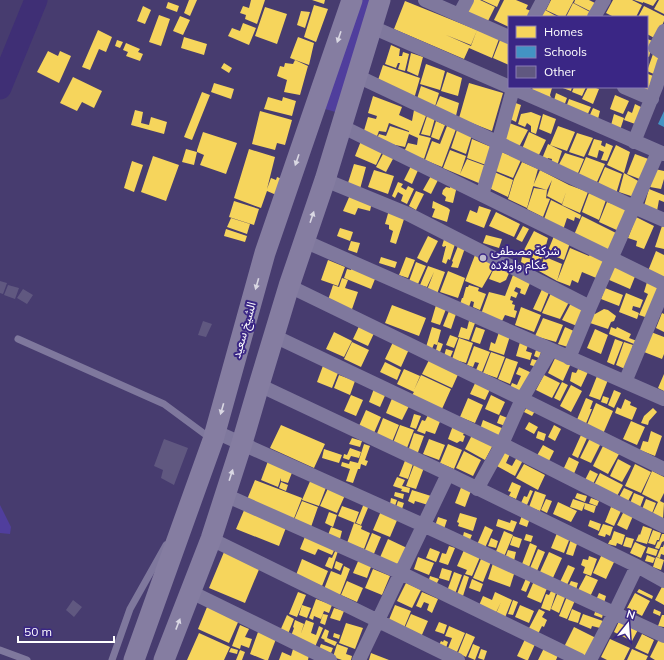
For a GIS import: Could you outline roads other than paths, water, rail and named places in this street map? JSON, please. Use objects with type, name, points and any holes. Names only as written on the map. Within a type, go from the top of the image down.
[{"type":"main road","name":"الشيخ سعيد","points":[[134,660],[214,436],[265,253],[352,0]]},
{"type":"main road","points":[[164,660],[211,539],[242,443],[289,286],[325,180],[380,0]]},
{"type":"street","points":[[425,0],[508,37]]},
{"type":"street","points":[[459,15],[466,0]]},
{"type":"street","points":[[535,16],[543,0]]},
{"type":"street","points":[[595,16],[604,0]]},
{"type":"street","points":[[372,27],[508,87]]},
{"type":"street","points":[[664,31],[655,48],[664,54]]},
{"type":"street","points":[[634,142],[652,99],[664,62]]},
{"type":"street","points":[[357,76],[664,220]]},
{"type":"street","points":[[626,88],[652,99]]},
{"type":"street","points":[[482,195],[513,89],[661,153],[611,258],[569,358]]},
{"type":"street","points":[[341,126],[664,284]]},
{"type":"street","points":[[325,180],[408,214],[590,307]]},
{"type":"street","points":[[304,241],[664,399]]},
{"type":"street","points":[[289,286],[664,469]]},
{"type":"street","points":[[625,382],[664,289]]},
{"type":"street","points":[[274,336],[502,444],[664,526]]},
{"type":"street","points":[[477,489],[502,444],[522,399],[551,350]]},
{"type":"street","points":[[259,385],[448,474],[637,566],[664,581]]},
{"type":"street","points":[[214,436],[242,443],[664,636]]},
{"type":"street","points":[[360,660],[448,474]]},
{"type":"street","points":[[225,495],[401,573],[580,660]]},
{"type":"street","points":[[211,539],[458,660]]},
{"type":"street","points":[[590,660],[637,566]]},
{"type":"street","points":[[191,592],[330,660]]},
{"type":"lane","points":[[18,339],[164,404],[214,436]]},
{"type":"lane","points":[[172,533],[195,492]]},
{"type":"lane","points":[[112,660],[130,609],[168,540]]},
{"type":"lane","points":[[0,650],[27,660]]},
{"type":"waterway","points":[[0,88],[36,0]]},
{"type":"place","name":"شركة مصطفى عكام واولاده","points":[[483,258]]}]
